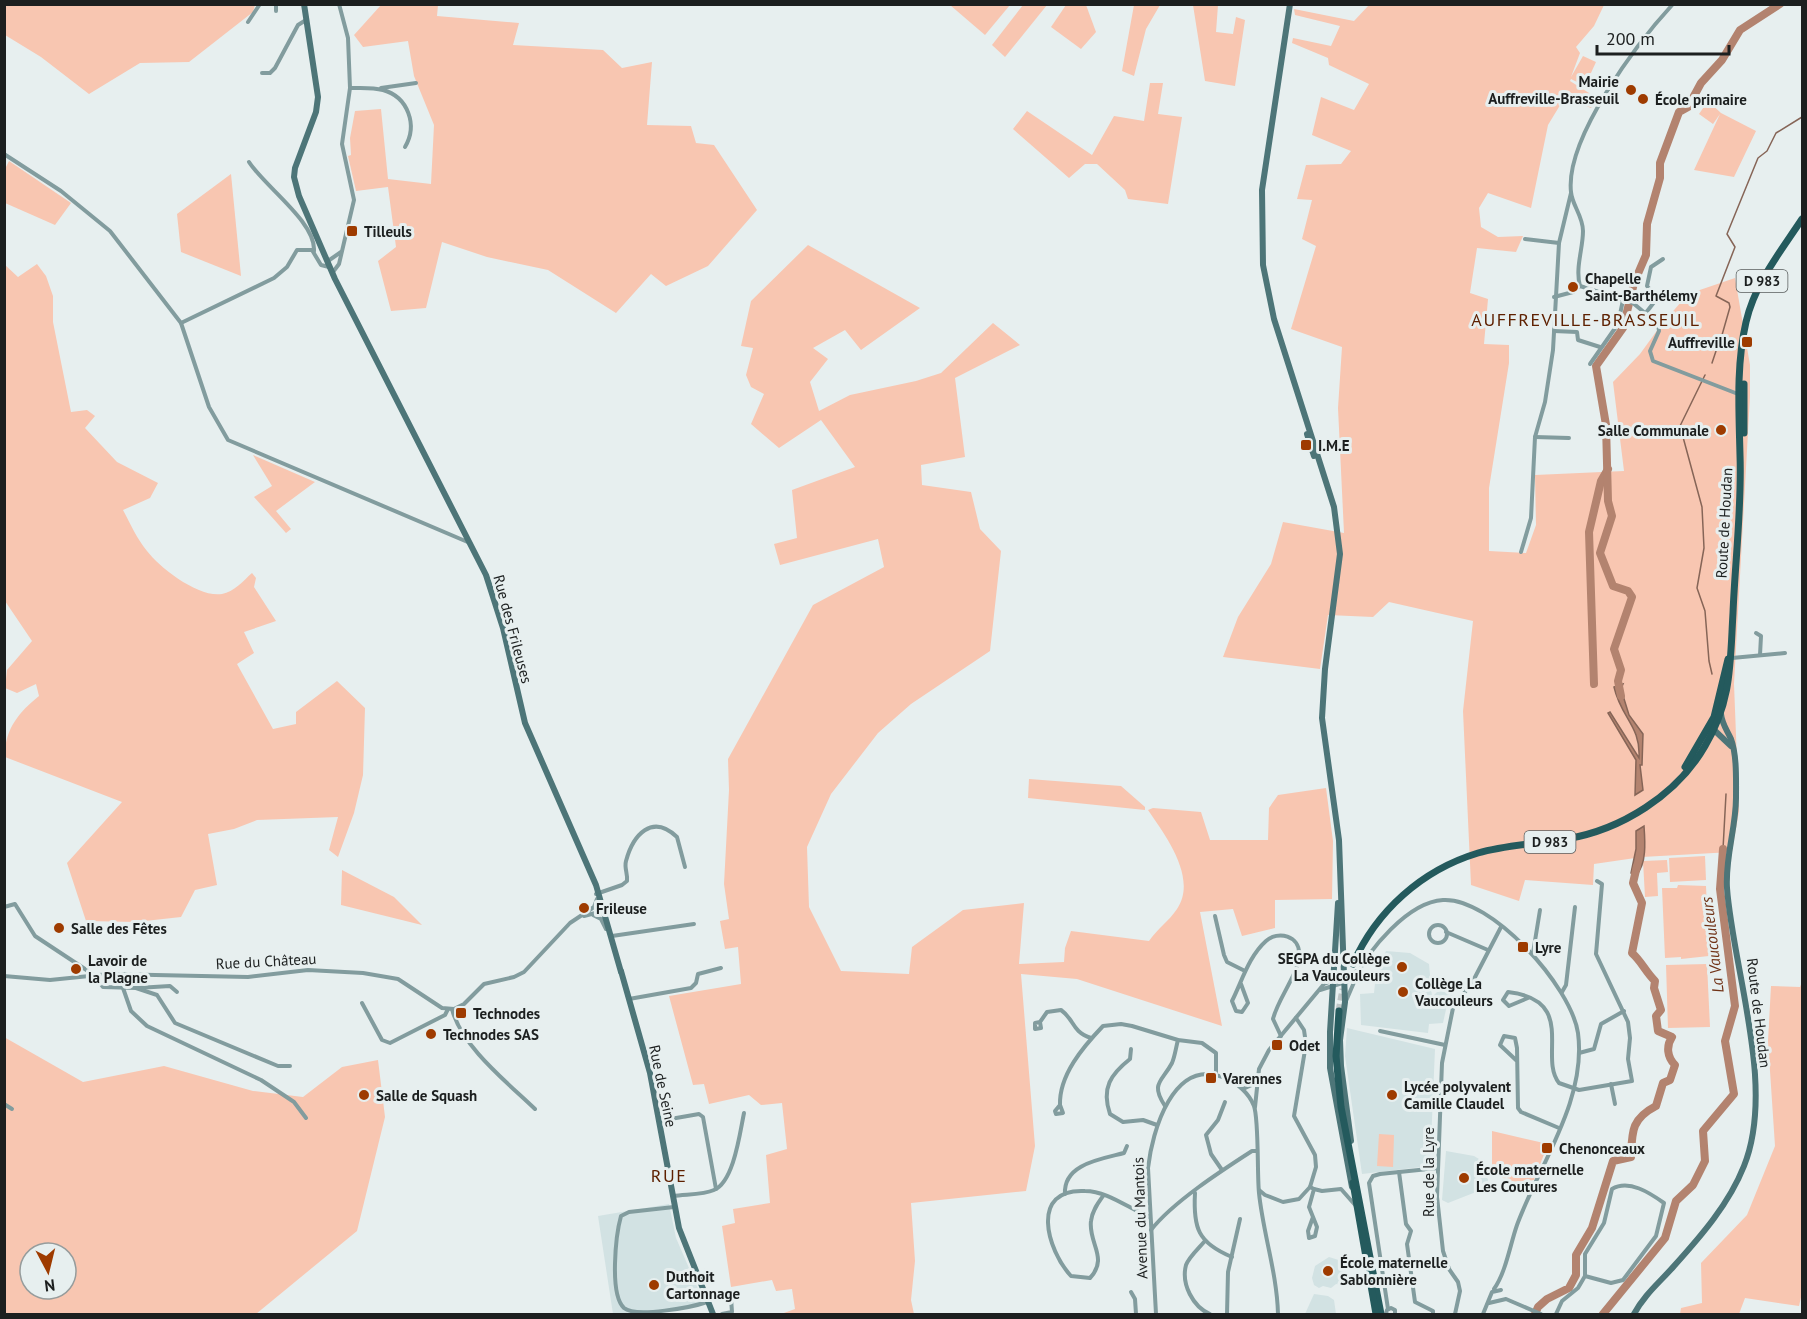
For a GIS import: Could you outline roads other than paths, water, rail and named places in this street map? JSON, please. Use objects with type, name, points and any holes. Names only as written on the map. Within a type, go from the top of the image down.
[{"type":"main road","name":"Route de Houdan","points":[[1664,792],[1689,762],[1720,714],[1728,677],[1732,628],[1741,456],[1742,351],[1746,321],[1757,290],[1803,219]]},
{"type":"main road","name":"Route de Houdan","points":[[1664,792],[1686,772],[1708,741],[1728,677]]},
{"type":"main road","name":"D 983","points":[[1353,964],[1366,938],[1384,914],[1408,890],[1439,870],[1485,852],[1568,839],[1601,830],[1632,815],[1664,792]]},
{"type":"main road","points":[[1339,1011],[1336,1066],[1356,1206],[1376,1314]]},
{"type":"main road","points":[[1350,1156],[1362,1204],[1381,1314]]},
{"type":"street","points":[[248,22],[260,4]]},
{"type":"street","points":[[276,4],[276,11]]},
{"type":"street","name":"Rue des Frileuses","points":[[304,4],[318,97],[316,112],[296,163],[294,177],[298,196],[329,267],[492,590],[525,723],[585,862],[612,936],[621,972]]},
{"type":"street","points":[[249,162],[267,186],[293,210],[313,243],[319,264],[338,267],[354,200],[342,144],[350,88],[348,38],[339,4]]},
{"type":"street","points":[[1290,4],[1264,174],[1261,224],[1267,291],[1339,534],[1340,554],[1325,669],[1322,712],[1325,756],[1338,829],[1346,1002],[1340,1049],[1351,1143],[1350,1156]]},
{"type":"street","points":[[1521,552],[1531,518],[1535,437],[1545,402],[1554,331],[1554,297],[1559,243],[1580,145],[1605,93],[1617,74],[1638,44],[1673,4]]},
{"type":"street","points":[[262,73],[270,73],[275,68],[298,25],[306,20]]},
{"type":"street","points":[[350,88],[377,89],[416,83]]},
{"type":"street","points":[[377,89],[391,93],[400,100],[409,115],[412,130],[405,147]]},
{"type":"street","points":[[4,154],[61,191],[110,231],[181,323],[210,407],[228,440],[470,543]]},
{"type":"street","points":[[1571,192],[1581,216],[1583,230],[1578,265],[1580,286]]},
{"type":"street","points":[[1525,239],[1559,243]]},
{"type":"street","points":[[329,267],[343,249]]},
{"type":"street","points":[[181,323],[228,297],[274,278],[287,267],[297,250],[314,251]]},
{"type":"street","points":[[1645,314],[1655,301],[1653,293],[1647,286],[1651,267],[1663,259]]},
{"type":"street","points":[[1554,297],[1573,292],[1580,286]]},
{"type":"street","points":[[1580,286],[1632,303],[1660,327],[1650,351],[1653,361],[1742,394]]},
{"type":"street","points":[[1590,364],[1600,347],[1611,338],[1618,324],[1624,300]]},
{"type":"street","points":[[1554,331],[1577,332],[1578,340],[1600,347]]},
{"type":"street","points":[[1535,437],[1569,438]]},
{"type":"street","points":[[1756,633],[1761,636],[1760,655]]},
{"type":"street","points":[[1730,658],[1785,653]]},
{"type":"street","name":"Route de Houdan","points":[[1634,1314],[1646,1295],[1689,1249],[1728,1198],[1745,1163],[1754,1128],[1755,1109],[1746,999],[1727,886],[1727,861],[1736,800],[1732,741],[1725,730],[1720,714]]},
{"type":"street","points":[[1713,728],[1725,730]]},
{"type":"street","points":[[1713,728],[1728,741],[1732,750]]},
{"type":"street","points":[[1708,741],[1722,737]]},
{"type":"street","points":[[590,912],[597,895],[627,881],[626,860],[643,830],[649,826],[662,827],[677,837],[685,867]]},
{"type":"street","points":[[1528,998],[1509,1006],[1503,1000],[1508,992],[1528,998],[1544,1010],[1551,1022],[1555,1078],[1558,1083],[1579,1090],[1632,1081],[1628,1059],[1630,1038],[1624,1011],[1596,954],[1602,885],[1597,882]]},
{"type":"street","points":[[1341,884],[1330,1032],[1330,1068],[1337,1117],[1356,1206]]},
{"type":"street","points":[[1346,1002],[1360,969],[1376,944],[1407,916],[1436,900],[1446,899],[1462,904],[1520,940],[1562,992],[1576,1023],[1579,1053],[1573,1087],[1559,1128],[1528,1197],[1498,1282],[1483,1314]]},
{"type":"street","points":[[4,908],[15,904],[35,936],[94,975],[103,987],[170,986],[177,992]]},
{"type":"street","points":[[1562,992],[1566,986],[1575,907]]},
{"type":"street","points":[[362,1003],[382,1040],[390,1042],[445,1015],[450,1009],[464,1004],[483,984],[520,975],[567,926],[590,912],[602,909]]},
{"type":"street","name":"Rue de Seine","points":[[602,909],[650,1073],[681,1235],[713,1314]]},
{"type":"street","points":[[1533,954],[1539,910]]},
{"type":"street","points":[[590,912],[599,917],[606,929]]},
{"type":"street","points":[[1215,916],[1227,962],[1245,971]]},
{"type":"street","points":[[612,936],[694,924]]},
{"type":"street","points":[[1446,932],[1444,941],[1438,944],[1429,937],[1430,929],[1441,926],[1446,932],[1488,951]]},
{"type":"street","name":"Rue de la Lyre","points":[[1455,1314],[1459,1297],[1458,1282],[1446,1261],[1440,1227],[1438,1168],[1445,1045],[1453,1008],[1473,981],[1501,927]]},
{"type":"street","points":[[1241,984],[1248,1003],[1248,1008],[1242,1012],[1236,1011],[1232,1001],[1245,971],[1263,944],[1271,936],[1286,936],[1298,946],[1299,957],[1273,1019],[1281,1036]]},
{"type":"street","points":[[629,999],[691,988],[696,983],[698,974],[721,968]]},
{"type":"street","points":[[1343,968],[1349,972],[1360,969]]},
{"type":"street","points":[[1344,981],[1360,969]]},
{"type":"street","name":"Rue du Château","points":[[4,976],[50,980],[94,975],[248,977],[308,970],[363,973],[398,979],[433,1002],[450,1009]]},
{"type":"street","points":[[1278,1314],[1277,1290],[1263,1197],[1259,1190],[1256,1151],[1256,1083],[1269,1050],[1324,984],[1355,979]]},
{"type":"street","points":[[123,988],[131,1011],[147,1026],[261,1080],[294,1102],[306,1118]]},
{"type":"street","points":[[136,988],[157,995],[175,1023],[278,1066],[290,1066]]},
{"type":"street","points":[[450,1009],[455,1021],[482,1058],[535,1109]]},
{"type":"street","points":[[1040,1022],[1047,1012],[1061,1010],[1078,1034],[1091,1038]]},
{"type":"street","points":[[1579,1053],[1594,1049],[1601,1024],[1624,1011]]},
{"type":"street","points":[[1296,1018],[1304,1030],[1306,1044],[1294,1116],[1315,1155],[1316,1167],[1309,1202],[1317,1231],[1315,1236],[1309,1238],[1308,1231],[1313,1217]]},
{"type":"street","points":[[1060,1105],[1060,1092],[1067,1072],[1091,1038],[1103,1026],[1121,1024],[1211,1047],[1216,1053],[1216,1075],[1243,1089],[1255,1107]]},
{"type":"street","points":[[1380,1031],[1445,1045]]},
{"type":"street","points":[[1517,1061],[1500,1045],[1504,1036],[1515,1038],[1517,1061],[1518,1108],[1521,1112],[1559,1128]]},
{"type":"street","points":[[1165,1106],[1158,1096],[1157,1084],[1172,1064],[1178,1040]]},
{"type":"street","points":[[1131,1049],[1130,1059],[1112,1074],[1108,1083],[1108,1108],[1115,1119],[1123,1122],[1143,1120],[1157,1125]]},
{"type":"street","name":"Avenue du Mantois","points":[[1156,1314],[1148,1168],[1157,1125],[1165,1106],[1176,1090],[1187,1081],[1216,1075]]},
{"type":"street","points":[[1243,1089],[1256,1083]]},
{"type":"street","points":[[1611,1084],[1615,1104]]},
{"type":"street","points":[[1222,1170],[1211,1154],[1206,1135],[1218,1120],[1225,1102]]},
{"type":"street","points":[[4,1104],[12,1109]]},
{"type":"street","points":[[672,1196],[716,1189],[724,1182],[731,1166],[744,1113]]},
{"type":"street","points":[[659,1121],[699,1114],[703,1117],[716,1189]]},
{"type":"street","points":[[1065,1194],[1064,1184],[1069,1174],[1080,1167],[1124,1153],[1127,1146]]},
{"type":"street","points":[[1150,1230],[1163,1215],[1222,1170],[1252,1151],[1256,1151]]},
{"type":"street","points":[[1386,1314],[1388,1309],[1369,1183],[1373,1176],[1438,1168]]},
{"type":"street","points":[[1399,1172],[1406,1224],[1411,1231],[1411,1238],[1407,1244],[1415,1302],[1433,1311],[1433,1314]]},
{"type":"street","points":[[1556,1314],[1562,1301],[1578,1288],[1585,1276],[1585,1254],[1604,1223],[1612,1189],[1617,1186],[1644,1189],[1664,1203],[1656,1236],[1623,1280],[1611,1283],[1585,1276]]},
{"type":"street","points":[[1263,1197],[1291,1202],[1299,1199],[1312,1188],[1341,1189],[1356,1206]]},
{"type":"street","points":[[1103,1196],[1091,1219],[1090,1229],[1099,1263],[1090,1278],[1080,1279],[1071,1276],[1061,1266],[1048,1228],[1047,1212],[1052,1203],[1065,1194],[1086,1191],[1103,1196],[1150,1215],[1163,1215]]},
{"type":"street","points":[[1195,1192],[1196,1221],[1204,1242],[1232,1257]]},
{"type":"street","points":[[674,1207],[628,1212],[621,1216],[615,1264],[620,1301],[623,1307],[633,1312],[691,1308],[707,1302]]},
{"type":"street","points":[[1227,1314],[1228,1272],[1240,1219]]},
{"type":"street","points":[[1204,1242],[1186,1264],[1186,1283],[1192,1300],[1210,1314]]},
{"type":"street","points":[[1498,1282],[1506,1299]]},
{"type":"street","points":[[1494,1289],[1502,1292]]},
{"type":"street","points":[[1131,1292],[1136,1299],[1136,1314]]},
{"type":"street","points":[[1498,1300],[1502,1292]]},
{"type":"street","points":[[1491,1295],[1498,1300]]},
{"type":"street","points":[[722,1314],[732,1312],[731,1298]]},
{"type":"street","points":[[1489,1303],[1506,1299],[1541,1314]]},
{"type":"street","points":[[1388,1309],[1394,1309],[1395,1314]]},
{"type":"waterway","name":"La Vaucouleurs","points":[[1621,696],[1618,681],[1621,670],[1614,649],[1632,597],[1628,591],[1613,586],[1600,553],[1612,516],[1608,501],[1606,425],[1596,366],[1623,328],[1634,283],[1646,255],[1647,224],[1660,178],[1660,163],[1679,112],[1688,107],[1701,83],[1722,60],[1740,30],[1780,4]]},
{"type":"waterway","points":[[1722,335],[1730,307],[1729,303],[1716,296],[1735,247],[1727,234],[1758,158],[1767,151],[1776,133],[1802,117]]},
{"type":"waterway","points":[[1712,363],[1716,351]]},
{"type":"waterway","points":[[1705,375],[1680,426],[1702,507],[1704,548],[1697,588],[1705,611],[1712,674]]},
{"type":"waterway","points":[[1594,684],[1589,532],[1601,481],[1608,469]]},
{"type":"waterway","points":[[1723,849],[1726,794]]},
{"type":"waterway","name":"La Vaucouleurs","points":[[1603,1314],[1665,1238],[1676,1201],[1693,1185],[1705,1161],[1703,1131],[1734,1094],[1725,1041],[1735,1006],[1720,889],[1723,849]]},
{"type":"waterway","name":"La Vaucouleurs","points":[[1535,1314],[1538,1307],[1547,1299],[1569,1288],[1576,1275],[1576,1255],[1592,1228],[1613,1161],[1631,1157],[1634,1127],[1642,1116],[1656,1106],[1663,1083],[1670,1080],[1675,1065],[1668,1051],[1672,1037],[1658,1031],[1656,1016],[1661,1010],[1654,988],[1655,981],[1632,953],[1642,903],[1633,883],[1637,866]]},
{"type":"tunnel","points":[[1339,1011],[1343,989]]},
{"type":"place","name":"Mairie Auffreville-Brasseuil","points":[[1631,90]]},
{"type":"place","name":"École primaire","points":[[1643,99]]},
{"type":"place","name":"Tilleuls","points":[[352,231]]},
{"type":"place","name":"Chapelle Saint-Barthélemy","points":[[1573,287]]},
{"type":"place","name":"Auffreville","points":[[1747,342]]},
{"type":"place","name":"Salle Communale","points":[[1721,430]]},
{"type":"place","name":"I.M.E","points":[[1306,445]]},
{"type":"place","name":"Frileuse","points":[[584,908]]},
{"type":"place","name":"Salle des Fêtes","points":[[59,928]]},
{"type":"place","name":"Lyre","points":[[1523,947]]},
{"type":"place","name":"SEGPA du Collège La Vaucouleurs","points":[[1402,967]]},
{"type":"place","name":"Lavoir de la Plagne","points":[[76,969]]},
{"type":"place","name":"Collège La Vaucouleurs","points":[[1403,992]]},
{"type":"place","name":"Technodes","points":[[461,1013]]},
{"type":"place","name":"Technodes SAS","points":[[431,1034]]},
{"type":"place","name":"Odet","points":[[1277,1045]]},
{"type":"place","name":"Varennes","points":[[1211,1078]]},
{"type":"place","name":"Salle de Squash","points":[[364,1095]]},
{"type":"place","name":"Lycée polyvalent Camille Claudel","points":[[1392,1095]]},
{"type":"place","name":"Chenonceaux","points":[[1547,1148]]},
{"type":"place","name":"École maternelle Les Coutures","points":[[1464,1178]]},
{"type":"place","name":"École maternelle Sablonnière","points":[[1328,1271]]},
{"type":"place","name":"Duthoit Cartonnage","points":[[654,1285]]},
{"type":"district","name":"AUFFREVILLE-BRASSEUIL","points":[[1586,319]]},
{"type":"district","name":"RUE","points":[[669,1175]]}]
